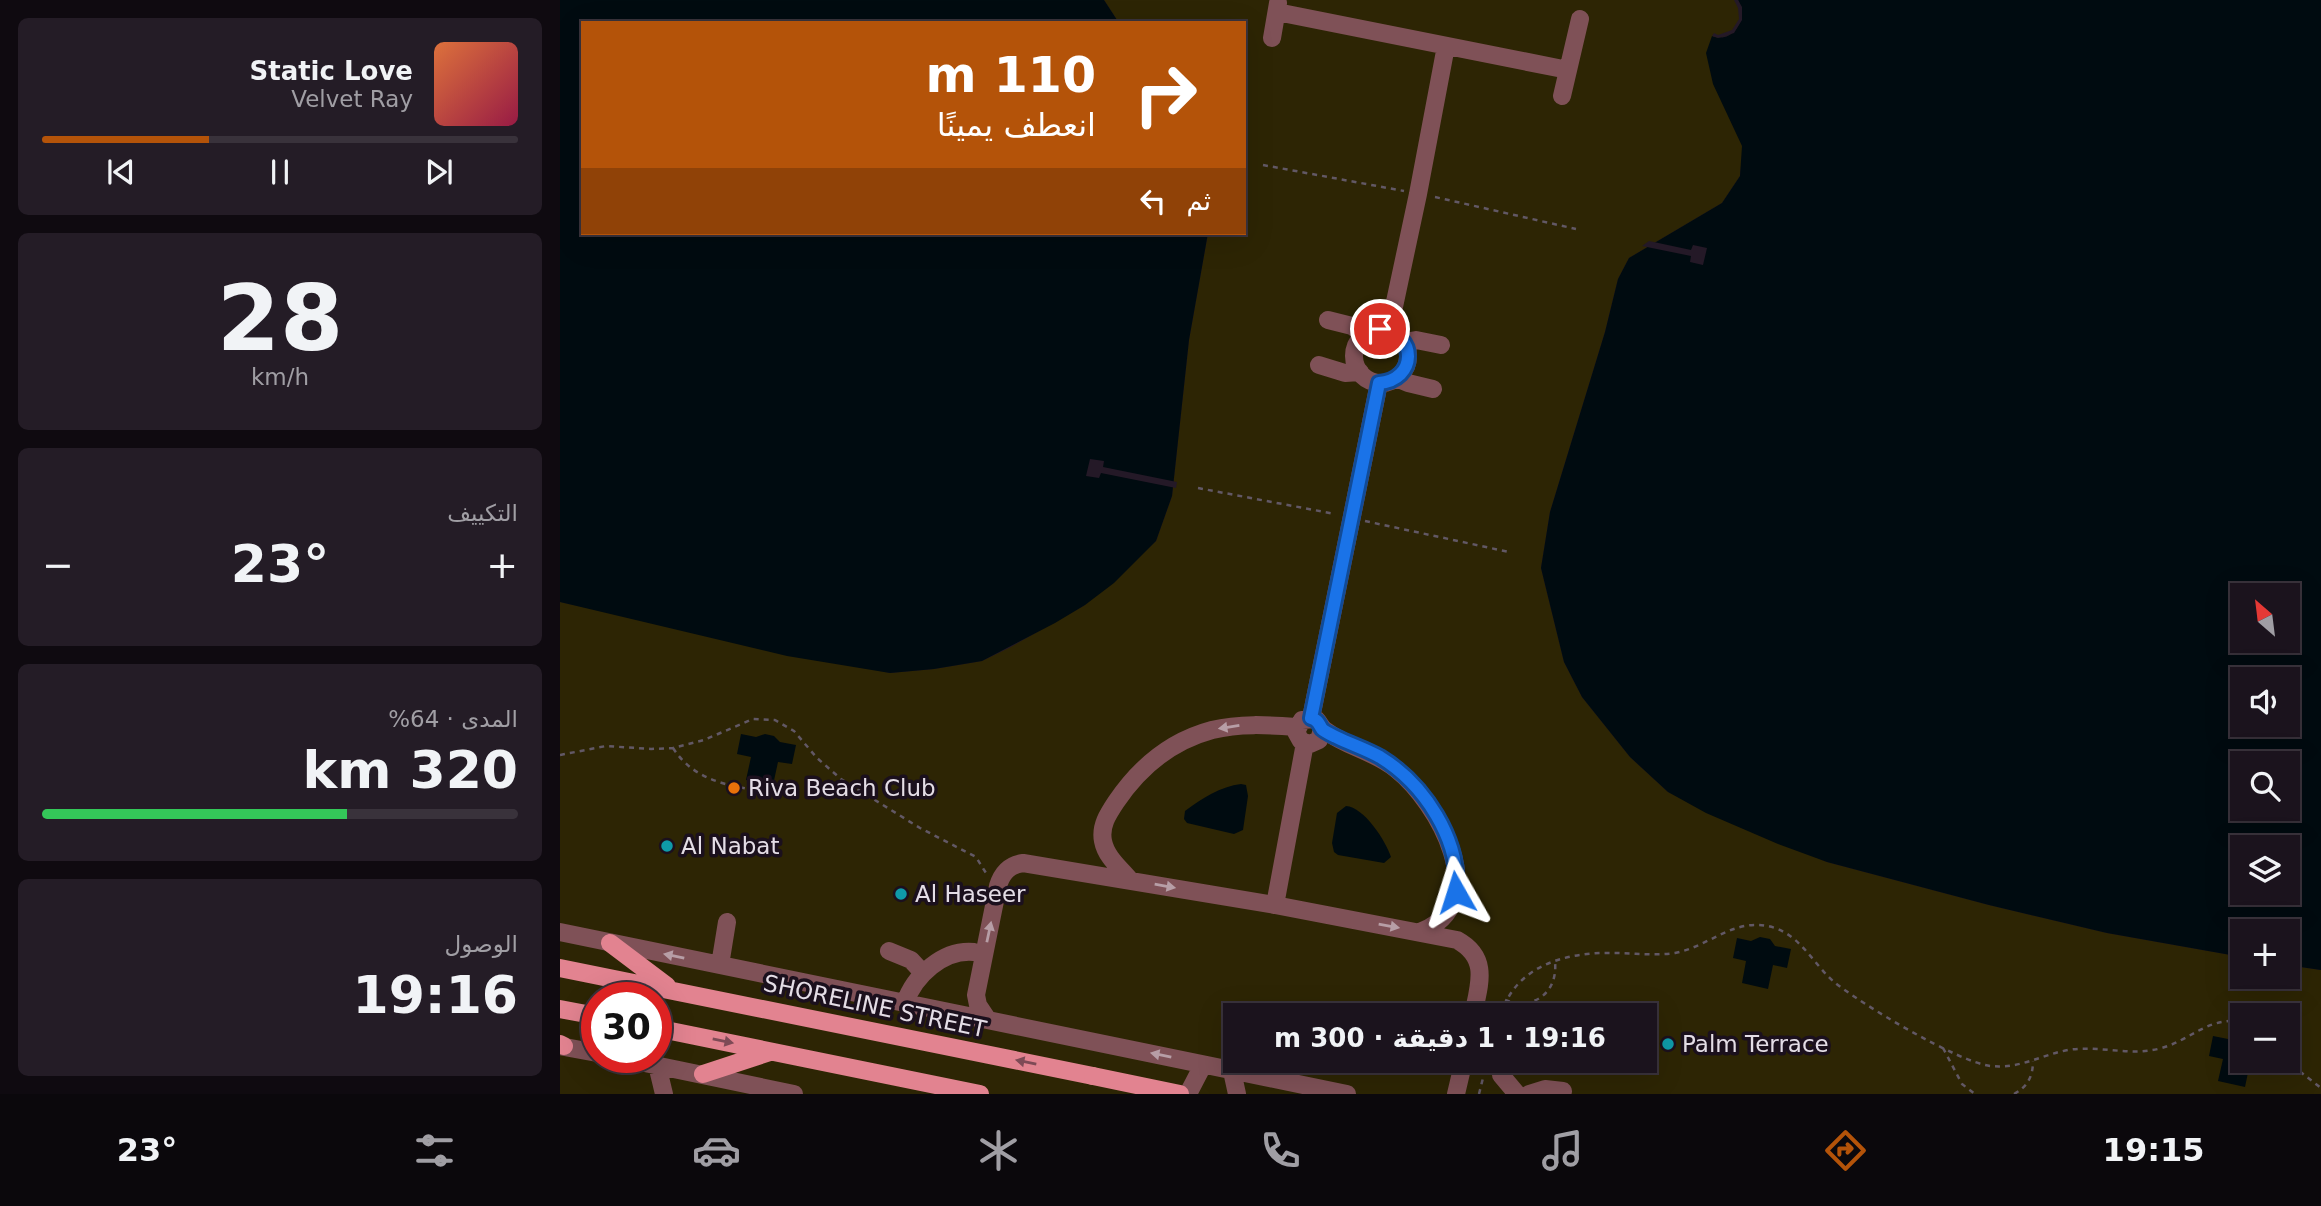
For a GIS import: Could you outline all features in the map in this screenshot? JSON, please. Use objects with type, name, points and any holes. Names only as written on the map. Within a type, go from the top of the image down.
[{"type":"main road","points":[[610,943],[673,990]]},
{"type":"main road","name":"SHORELINE STREET","points":[[560,968],[1180,1094]]},
{"type":"main road","points":[[560,1009],[581,1013]]},
{"type":"main road","points":[[672,1031],[980,1094]]},
{"type":"main road","points":[[703,1074],[773,1051]]},
{"type":"street","points":[[1272,37],[1278,6],[1446,46],[1567,70]]},
{"type":"street","points":[[1562,96],[1580,19]]},
{"type":"street","points":[[1389,330],[1446,46]]},
{"type":"street","points":[[1328,320],[1352,326],[1365,335]]},
{"type":"street","points":[[1275,905],[1351,518],[1388,381],[1404,370],[1408,361],[1405,342],[1389,330],[1380,329],[1365,335],[1358,343],[1355,360],[1360,372],[1370,381],[1388,381],[1408,383],[1433,389]]},
{"type":"street","points":[[1405,342],[1416,340],[1441,345]]},
{"type":"street","points":[[1319,365],[1345,373],[1360,372]]},
{"type":"street","points":[[1130,880],[1107,853],[1102,831],[1110,810],[1145,767],[1175,745],[1210,731],[1247,725],[1309,729],[1364,749],[1396,769],[1423,796],[1443,829],[1455,865],[1456,892],[1446,914],[1434,925],[1420,932]]},
{"type":"street","points":[[988,1020],[978,1005],[976,991],[998,886],[1005,872],[1013,866],[1028,863],[1275,905],[1457,940],[1465,944],[1476,957],[1480,973],[1475,1003]]},
{"type":"street","points":[[719,965],[727,922]]},
{"type":"street","points":[[560,932],[1223,1068]]},
{"type":"street","points":[[889,951],[911,960],[923,973]]},
{"type":"street","points":[[905,1003],[911,986],[923,973],[953,953],[974,952]]},
{"type":"street","points":[[561,1045],[581,1049]]},
{"type":"street","points":[[1188,1094],[1203,1065]]},
{"type":"street","points":[[672,1068],[786,1093]]},
{"type":"street","points":[[659,1073],[664,1094]]},
{"type":"street","points":[[1233,1073],[1237,1094]]},
{"type":"street","points":[[1246,1073],[1347,1094]]},
{"type":"street","points":[[1456,1094],[1461,1073]]},
{"type":"street","points":[[1493,1073],[1517,1094]]},
{"type":"street","points":[[1529,1094],[1545,1089],[1563,1091]]},
{"type":"path","points":[[1263,165],[1418,194],[1576,229]]},
{"type":"path","points":[[1198,488],[1509,552]]},
{"type":"path","points":[[560,755],[606,746],[673,748],[704,740],[753,719],[775,720],[794,731],[817,758],[841,779],[932,835],[967,851],[976,857],[987,874]]},
{"type":"path","points":[[673,748],[684,762],[707,779],[776,794]]},
{"type":"path","points":[[1504,1003],[1520,980],[1530,972],[1555,961],[1596,953],[1660,955],[1694,948],[1740,926],[1763,925],[1794,938],[1821,970],[1856,999],[1944,1048],[1987,1065],[2018,1065],[2057,1052],[2082,1049],[2151,1051],[2172,1045],[2210,1023],[2230,1020]]},
{"type":"path","points":[[1505,1000],[1524,1004],[1543,997],[1554,981],[1555,961]]},
{"type":"path","points":[[1944,1048],[1957,1076],[1975,1094]]},
{"type":"path","points":[[2014,1094],[2031,1079],[2034,1061]]},
{"type":"path","points":[[2300,1072],[2321,1088]]},
{"type":"path","points":[[1479,1094],[1493,1073]]},
{"type":"sand","points":[[1104,0],[1738,0],[1742,20],[1734,33],[1718,38],[1730,118],[1743,146],[1740,176],[1722,203],[1629,258],[1618,279],[1605,332],[1550,512],[1541,568],[1564,662],[1582,697],[1630,757],[1668,792],[1827,862],[2107,933],[2230,955],[2230,989],[2300,989],[2300,967],[2321,970],[2321,1094],[560,1094],[560,602],[890,673],[982,661],[1085,605],[1156,541],[1172,496],[1189,340],[1208,235],[1246,235],[1246,21],[1118,21]]},
{"type":"shaded area","points":[[560,0],[1104,0],[1118,21],[581,21],[581,235],[1208,235],[1189,340],[1172,496],[1156,541],[1114,583],[1055,623],[982,661],[934,669],[890,673],[787,656],[560,602]]},
{"type":"shaded area","points":[[1738,0],[2321,0],[2321,970],[2300,967],[2300,919],[2230,919],[2230,955],[2107,933],[1989,905],[1827,862],[1778,844],[1706,813],[1668,792],[1630,757],[1582,697],[1564,662],[1541,568],[1550,512],[1605,332],[1618,279],[1629,258],[1722,203],[1740,176],[1742,146],[1713,84],[1706,53],[1712,36],[1727,36],[1733,33],[1741,14]]},
{"type":"shaded area","points":[[741,734],[756,737],[765,734],[774,736],[780,742],[796,745],[792,764],[778,762],[773,785],[746,780],[751,757],[737,754]]},
{"type":"shaded area","points":[[1246,785],[1248,796],[1243,830],[1234,834],[1187,823],[1184,819],[1185,811],[1204,798],[1226,787]]},
{"type":"shaded area","points":[[1346,806],[1360,812],[1379,834],[1391,857],[1384,863],[1334,852],[1332,843],[1337,813]]},
{"type":"shaded area","points":[[1760,937],[1770,939],[1775,946],[1791,949],[1787,968],[1773,965],[1768,989],[1742,983],[1746,961],[1733,958],[1737,938],[1751,941]]},
{"type":"shaded area","points":[[2213,1036],[2230,1038],[2230,1073],[2248,1073],[2245,1087],[2218,1081],[2223,1059],[2209,1056]]},
{"type":"pier","points":[[1734,0],[1738,0],[1742,7],[1742,20],[1734,33],[1718,38],[1712,36],[1714,33],[1718,35],[1732,30],[1739,19]]},
{"type":"pier","points":[[1649,241],[1691,250],[1693,245],[1707,248],[1703,265],[1690,262],[1691,256],[1642,246]]},
{"type":"pier","points":[[1090,459],[1104,461],[1103,467],[1177,482],[1176,488],[1101,473],[1099,478],[1086,476]]},
{"type":"place","name":"Riva Beach Club","points":[[734,788]]},
{"type":"place","name":"Al Nabat","points":[[667,846]]},
{"type":"place","name":"Al Haseer","points":[[901,894]]},
{"type":"place","name":"Palm Terrace","points":[[1668,1044]]},
{"type":"route","points":[[1380,329],[1389,330],[1405,342],[1408,361],[1398,378],[1379,383],[1311,718],[1334,736],[1381,758],[1411,782],[1423,796],[1443,829],[1450,847],[1455,865],[1456,892]]}]
